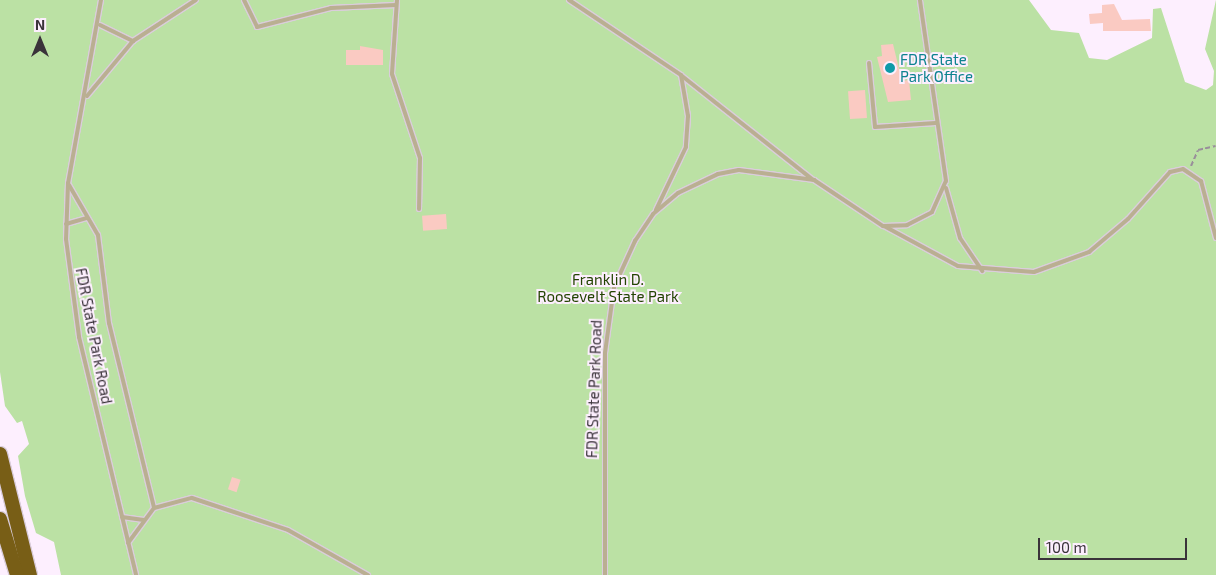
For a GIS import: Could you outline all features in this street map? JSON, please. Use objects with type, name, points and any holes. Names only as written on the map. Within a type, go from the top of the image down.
[{"type":"highway","points":[[0,454],[30,575]]},
{"type":"highway","points":[[0,519],[17,575]]},
{"type":"lane","name":"FDR State Park Road","points":[[101,0],[100,25],[68,183],[66,224],[79,337],[136,575]]},
{"type":"lane","name":"FDR State Park Road","points":[[86,98],[132,41],[196,0]]},
{"type":"lane","points":[[244,0],[258,27],[332,8],[396,5]]},
{"type":"lane","points":[[397,0],[392,74],[420,158],[419,209]]},
{"type":"lane","name":"FDR State Park Road","points":[[569,0],[680,76],[814,180],[938,260],[982,271],[1034,272],[1077,258],[1128,219],[1170,172],[1189,170]]},
{"type":"lane","points":[[920,0],[946,188],[960,238],[982,271]]},
{"type":"lane","points":[[100,25],[132,41]]},
{"type":"lane","points":[[869,63],[875,127],[936,124]]},
{"type":"lane","name":"FDR State Park Road","points":[[605,575],[602,443],[609,306],[622,266],[653,214],[686,147],[688,116],[680,76]]},
{"type":"lane","points":[[1189,170],[1201,181],[1216,238]]},
{"type":"lane","name":"FDR State Park Road","points":[[653,214],[678,193],[718,174],[768,172],[814,180]]},
{"type":"lane","points":[[68,183],[98,235],[109,323],[154,508]]},
{"type":"lane","points":[[883,226],[918,222],[937,206],[946,188]]},
{"type":"lane","points":[[66,224],[87,218]]},
{"type":"lane","points":[[128,543],[154,508],[170,500],[192,498],[288,530],[368,575]]},
{"type":"lane","points":[[122,516],[144,520]]},
{"type":"path","points":[[1189,170],[1198,150],[1216,146]]},
{"type":"green space","name":"Franklin D. Roosevelt State Park","points":[[0,0],[1029,0],[1051,30],[1079,33],[1089,58],[1107,60],[1152,38],[1153,9],[1161,8],[1185,82],[1206,90],[1213,85],[1214,71],[1205,49],[1216,0],[1216,575],[61,575],[54,542],[36,533],[25,496],[18,456],[29,444],[22,421],[17,423],[5,406],[0,372]]},
{"type":"building","points":[[1114,4],[1122,20],[1150,19],[1151,31],[1103,31],[1103,23],[1090,24],[1089,14],[1102,13],[1102,5]]},
{"type":"building","name":"FDR State Park Office","points":[[893,44],[902,81],[909,80],[911,100],[888,102],[877,57],[882,56],[881,45]]},
{"type":"building","points":[[360,46],[383,50],[383,65],[346,65],[346,50],[360,50]]},
{"type":"building","points":[[865,90],[867,118],[850,119],[848,91]]},
{"type":"building","points":[[446,214],[447,229],[423,231],[422,216]]},
{"type":"building","points":[[232,477],[241,480],[237,492],[228,489]]},
{"type":"place","name":"FDR State Park Office","points":[[890,68]]}]
